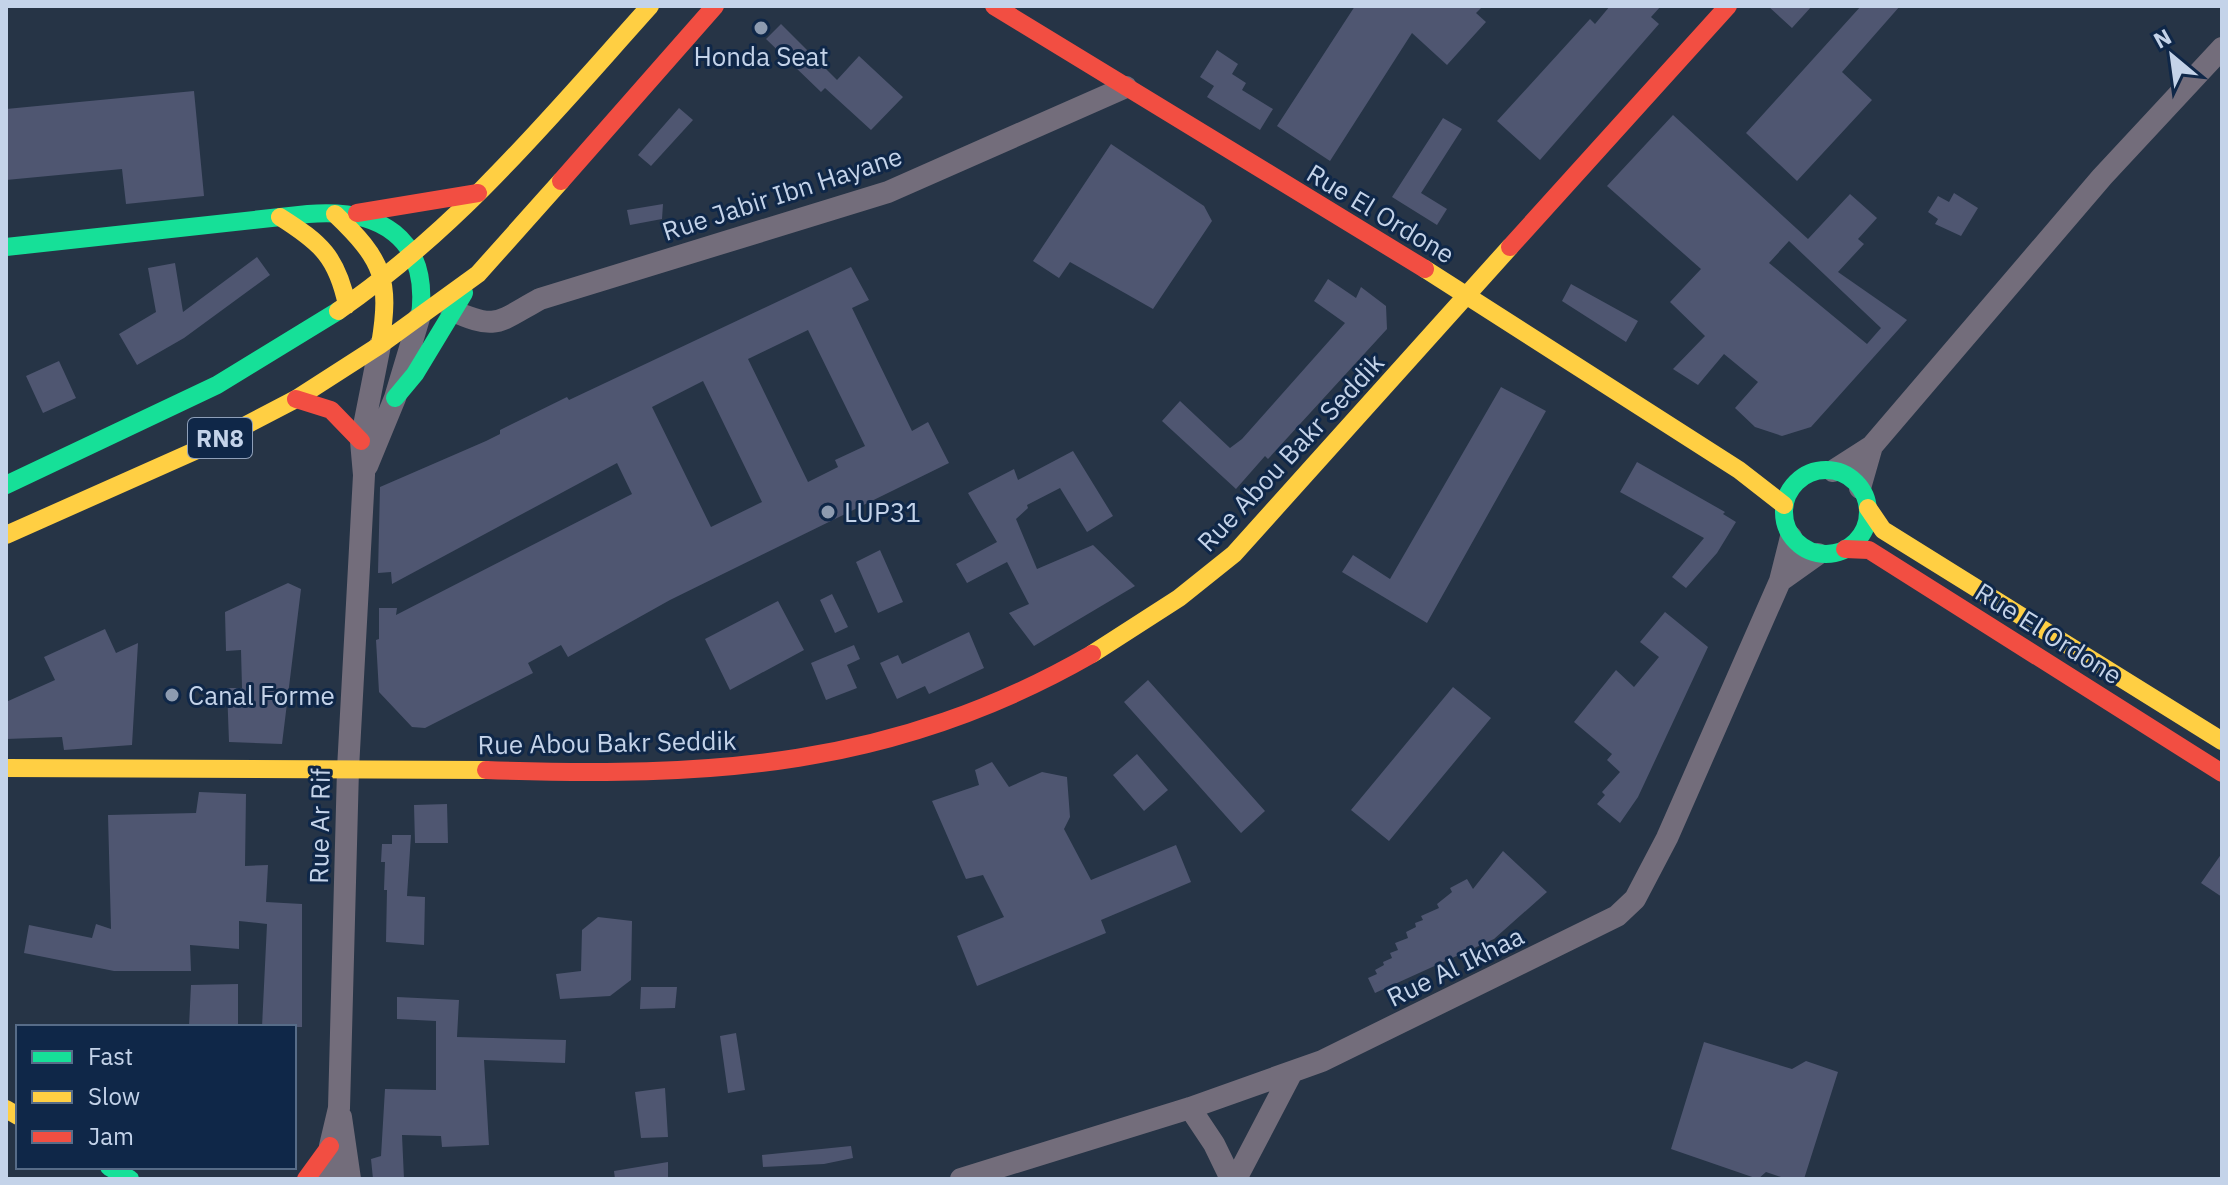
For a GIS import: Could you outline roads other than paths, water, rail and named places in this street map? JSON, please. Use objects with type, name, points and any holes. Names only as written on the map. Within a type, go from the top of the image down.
[{"type":"street","name":"RN8","points":[[6,485],[182,403],[347,305],[386,277],[415,254],[478,193],[650,6]]},
{"type":"street","name":"RN8","points":[[6,535],[206,446],[296,399],[380,345],[478,274],[715,6]]},
{"type":"street","name":"Rue El Ordone","points":[[994,6],[1469,296],[1739,470],[1784,505]]},
{"type":"street","name":"Rue Abou Bakr Seddik","points":[[6,768],[628,773],[738,768],[896,739],[1018,695],[1180,599],[1234,554],[1728,6]]},
{"type":"street","points":[[1833,471],[1872,446],[2102,177],[2222,48]]},
{"type":"street","name":"Rue Jabir Ibn Hayane","points":[[451,310],[481,324],[500,320],[540,299],[888,192],[1126,87]]},
{"type":"street","points":[[6,247],[280,217],[357,213],[478,193]]},
{"type":"street","points":[[357,213],[400,238],[415,254]]},
{"type":"street","points":[[335,214],[370,246],[386,277]]},
{"type":"street","points":[[280,217],[330,251],[347,305]]},
{"type":"street","name":"Rue Ar Rif","points":[[364,475],[395,398],[420,316],[424,295],[415,254]]},
{"type":"street","points":[[395,398],[415,376],[451,310],[478,274]]},
{"type":"street","name":"Rue Ar Rif","points":[[329,1179],[330,1146],[339,1108],[348,769],[364,475],[361,441],[386,308],[386,277]]},
{"type":"street","points":[[296,399],[331,410],[361,441]]},
{"type":"street","points":[[1780,581],[1818,554],[1845,549],[1865,528],[1864,498],[1872,446]]},
{"type":"street","name":"Rue El Ordone","points":[[1739,470],[1802,478]]},
{"type":"street","points":[[1818,554],[1800,546],[1791,537],[1784,522],[1784,505],[1790,490],[1802,478],[1817,471],[1833,471],[1848,477],[1864,498]]},
{"type":"street","name":"Rue El Ordone","points":[[1864,498],[1883,530],[2222,741]]},
{"type":"street","name":"Rue Al Ikhaa","points":[[961,1179],[1291,1074],[1513,970],[1627,908],[1667,838],[1780,581],[1791,537]]},
{"type":"street","name":"Rue El Ordone","points":[[1845,549],[1869,550],[2222,773]]},
{"type":"street","points":[[1233,1179],[1291,1074]]},
{"type":"street","points":[[339,1108],[350,1179]]},
{"type":"street","points":[[1190,1108],[1233,1179]]},
{"type":"street","points":[[306,1179],[330,1146]]},
{"type":"street","points":[[112,1169],[130,1179]]},
{"type":"place","name":"Honda Seat","points":[[761,28]]},
{"type":"place","name":"LUP31","points":[[828,512]]},
{"type":"place","name":"Canal Forme","points":[[172,695]]}]
